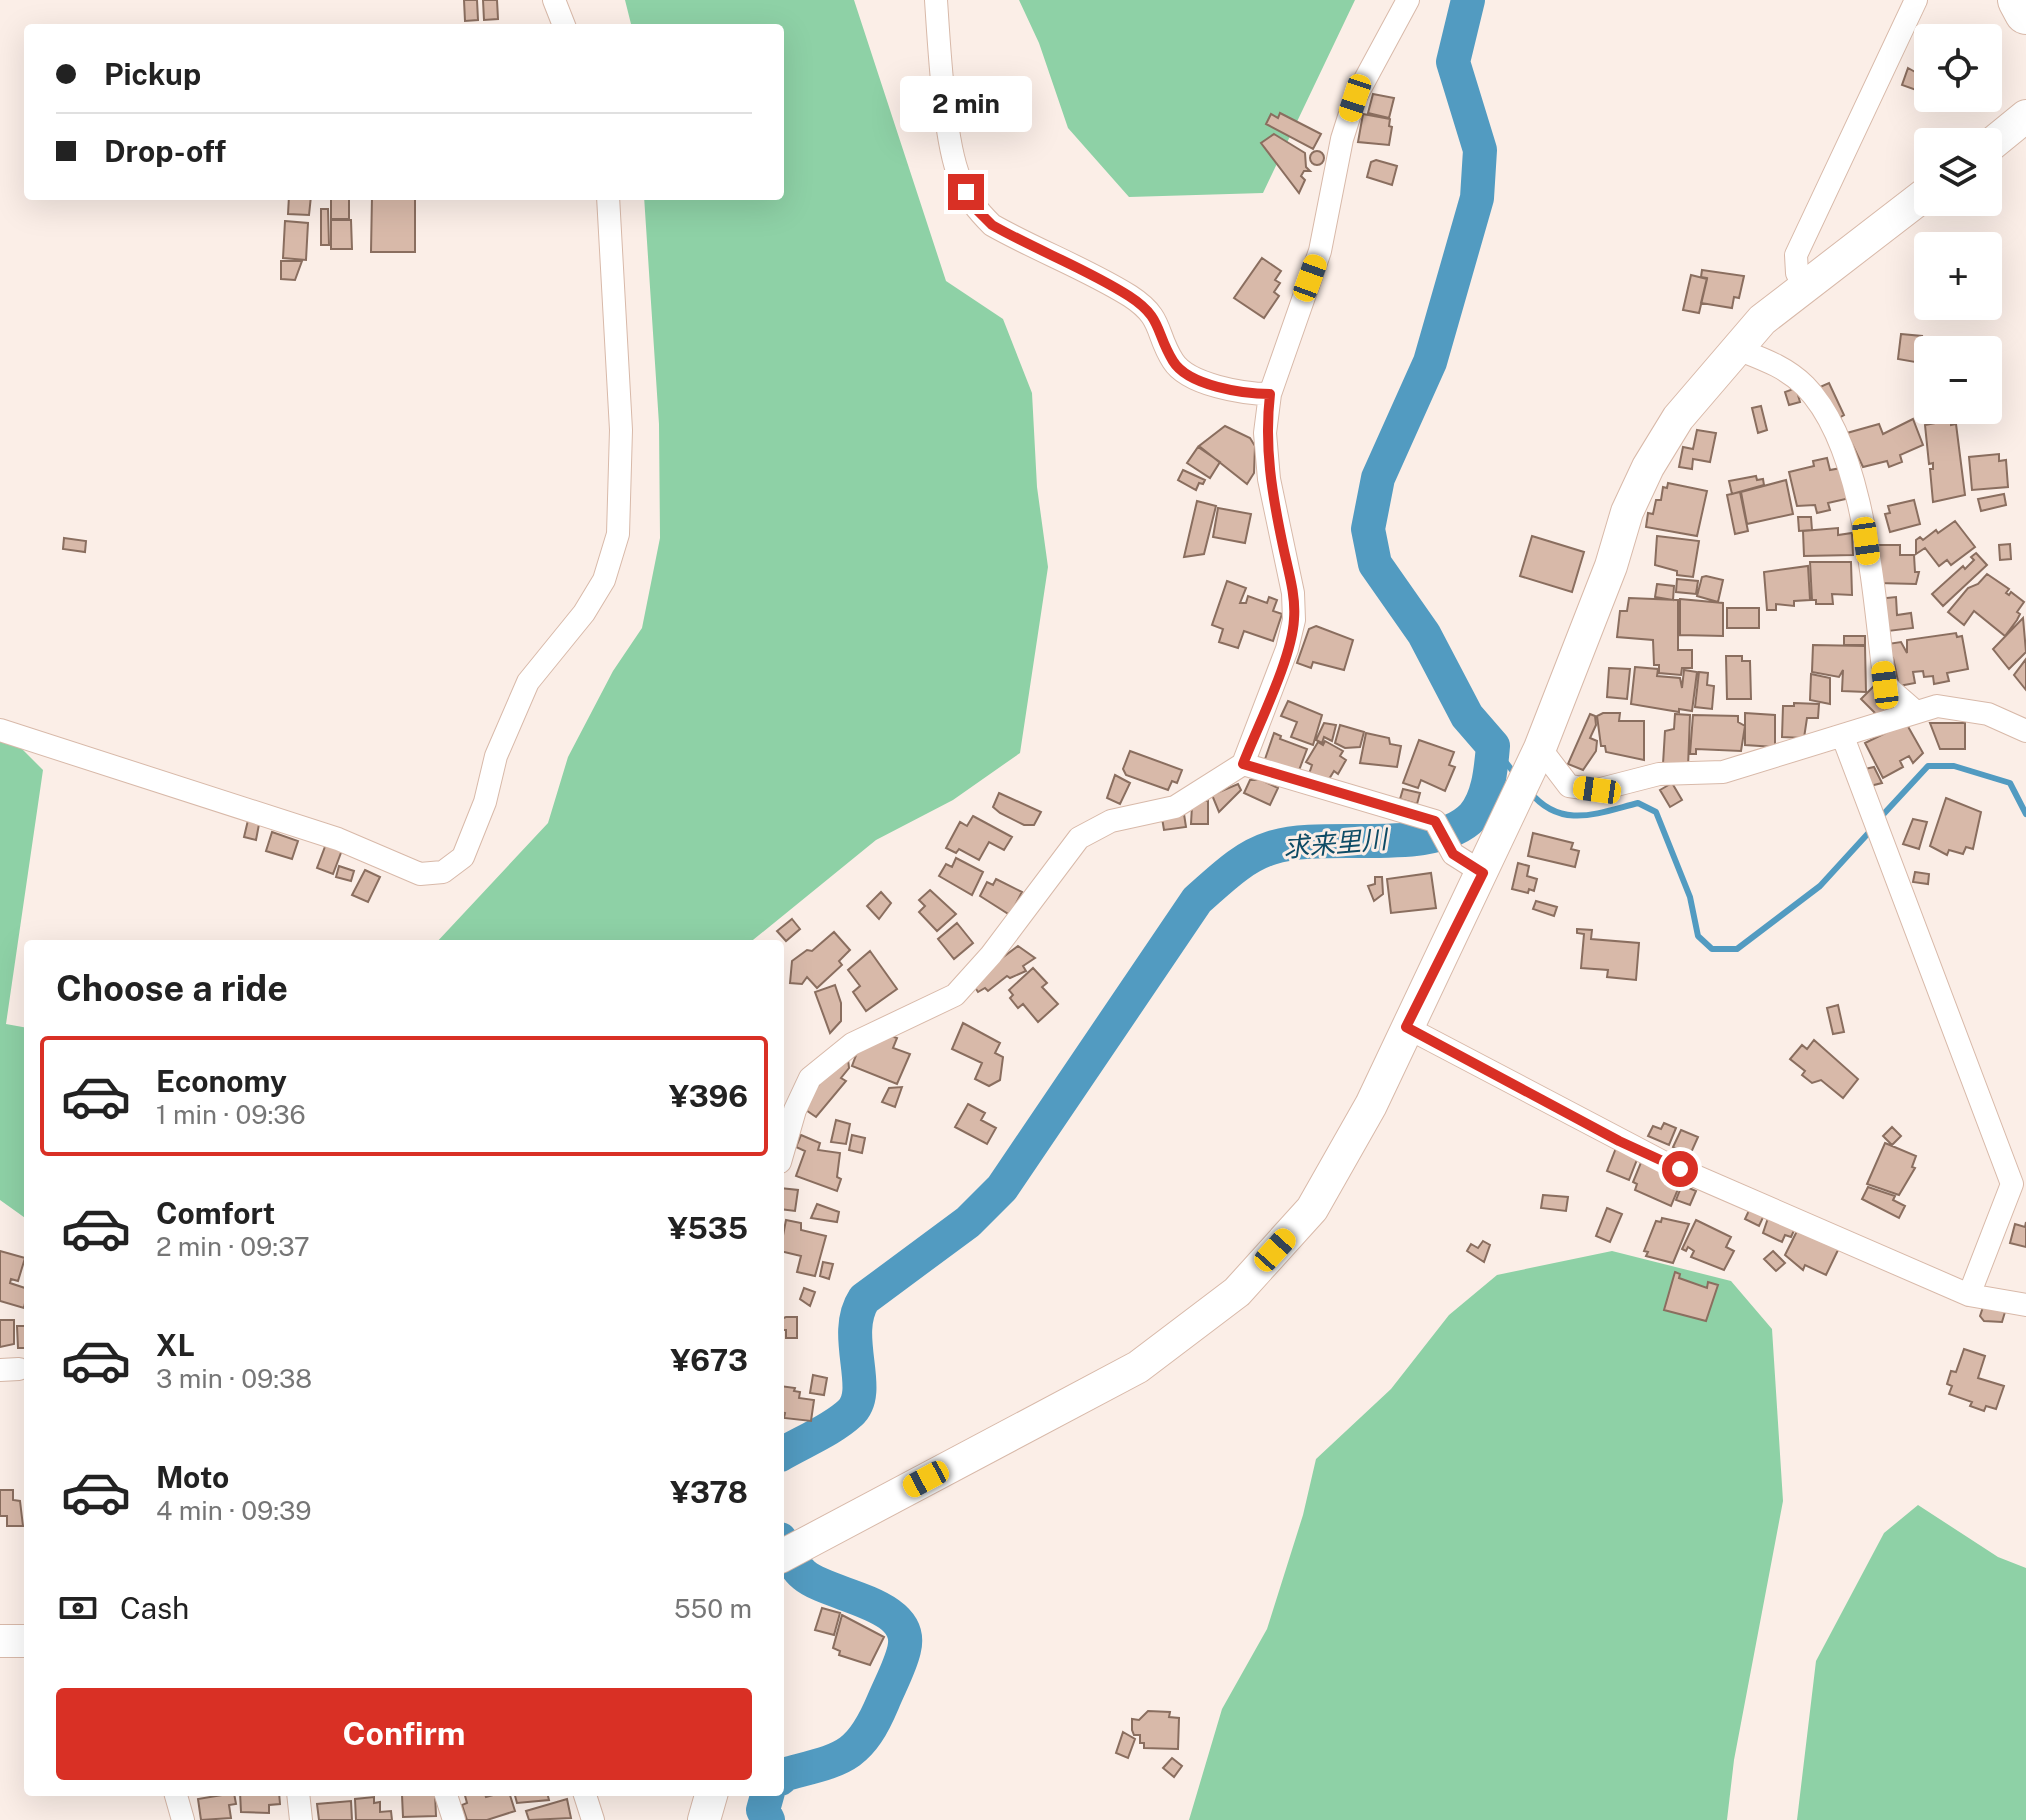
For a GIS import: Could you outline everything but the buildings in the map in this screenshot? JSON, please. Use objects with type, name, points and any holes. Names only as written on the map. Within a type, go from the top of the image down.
[{"type":"highway","points":[[2019,0],[2026,13]]},
{"type":"street","points":[[554,0],[563,24]]},
{"type":"street","points":[[936,0],[953,151],[958,177],[974,207],[992,225],[1129,296],[1156,318],[1174,364],[1199,380],[1243,394],[1270,394]]},
{"type":"street","points":[[784,1148],[795,1110],[810,1078],[852,1044],[955,995],[991,955],[1079,838],[1111,821],[1175,807],[1243,764],[1287,649],[1294,620],[1293,593],[1269,479],[1265,433],[1270,394],[1320,251],[1342,139],[1355,98],[1408,0]]},
{"type":"street","points":[[1803,286],[1797,273],[1796,255],[1916,0]]},
{"type":"street","points":[[2002,136],[2026,116]]},
{"type":"street","points":[[0,730],[338,839],[420,874],[443,872],[463,857],[485,802],[496,756],[528,682],[584,613],[604,580],[618,534],[621,430],[608,200]]},
{"type":"street","points":[[792,1550],[1138,1367],[1237,1292],[1312,1209],[1371,1105],[1483,873],[1536,755],[1611,566],[1627,512],[1648,467],[1678,418],[1735,348],[1803,286],[1914,203]]},
{"type":"street","points":[[1735,348],[1782,367],[1805,386],[1821,406],[1853,475],[1866,541],[1885,685],[1916,712]]},
{"type":"street","points":[[1536,755],[1569,786],[1597,790],[1659,774],[1723,772],[1937,706],[1988,714],[2026,731]]},
{"type":"street","points":[[1843,737],[2012,1184],[1969,1295]]},
{"type":"street","points":[[1243,764],[1435,821],[1453,854],[1483,873]]},
{"type":"street","points":[[1406,1027],[1663,1162],[1969,1295],[2026,1305]]},
{"type":"street","points":[[0,1641],[24,1641]]},
{"type":"street","points":[[176,1796],[183,1820]]},
{"type":"street","points":[[298,1796],[301,1820]]},
{"type":"street","points":[[446,1796],[454,1820]]},
{"type":"street","points":[[585,1796],[593,1820]]},
{"type":"street","points":[[704,1820],[711,1796]]},
{"type":"green space","points":[[625,0],[854,0],[946,281],[1003,319],[1032,393],[1037,487],[1048,567],[1020,753],[953,800],[876,840],[753,940],[439,940],[548,823],[568,757],[613,671],[642,628],[660,538],[659,424],[644,200],[784,200],[784,24],[631,24]]},
{"type":"green space","points":[[1019,0],[1355,0],[1263,193],[1129,197],[1068,128],[1039,43]]},
{"type":"green space","points":[[0,727],[43,770],[6,1024],[24,1027],[24,1217],[0,1200]]},
{"type":"green space","points":[[1612,1251],[1731,1281],[1772,1329],[1783,1501],[1734,1760],[1727,1820],[1189,1820],[1222,1709],[1267,1629],[1303,1515],[1316,1459],[1391,1389],[1449,1315],[1497,1275]]},
{"type":"green space","points":[[1918,1505],[1998,1557],[2026,1568],[2026,1820],[1797,1820],[1816,1661],[1884,1533]]},
{"type":"waterway","name":"求来里川","points":[[784,1453],[850,1413],[857,1403],[859,1391],[855,1329],[864,1299],[968,1222],[1002,1188],[1197,900],[1241,863],[1271,848],[1320,841],[1406,840],[1433,836],[1455,829],[1473,816],[1483,801],[1493,746],[1467,716],[1424,634],[1375,564],[1368,529],[1378,478],[1430,362],[1477,198],[1480,150],[1453,62],[1468,0]]},
{"type":"waterway","points":[[1493,746],[1515,774]]},
{"type":"waterway","points":[[1879,819],[1928,766],[1954,766],[2010,783],[2026,814]]},
{"type":"waterway","points":[[1530,792],[1542,804],[1567,815],[1594,814],[1638,803],[1656,812],[1690,897],[1698,936],[1712,949],[1737,949],[1820,886],[1873,828]]},
{"type":"waterway","name":"求来里川","points":[[784,1546],[804,1575],[884,1611],[897,1621],[904,1634],[904,1650],[897,1669],[874,1721],[857,1746],[835,1760],[784,1776]]},
{"type":"waterway","name":"求来里川","points":[[767,1796],[763,1810],[768,1820]]},
{"type":"route","points":[[966,192],[974,207],[992,225],[1129,296],[1156,318],[1174,364],[1199,380],[1243,394],[1270,394],[1265,433],[1269,479],[1293,593],[1294,620],[1287,649],[1243,764],[1295,782],[1435,821],[1453,854],[1483,873],[1406,1027],[1619,1141],[1680,1169]]}]
